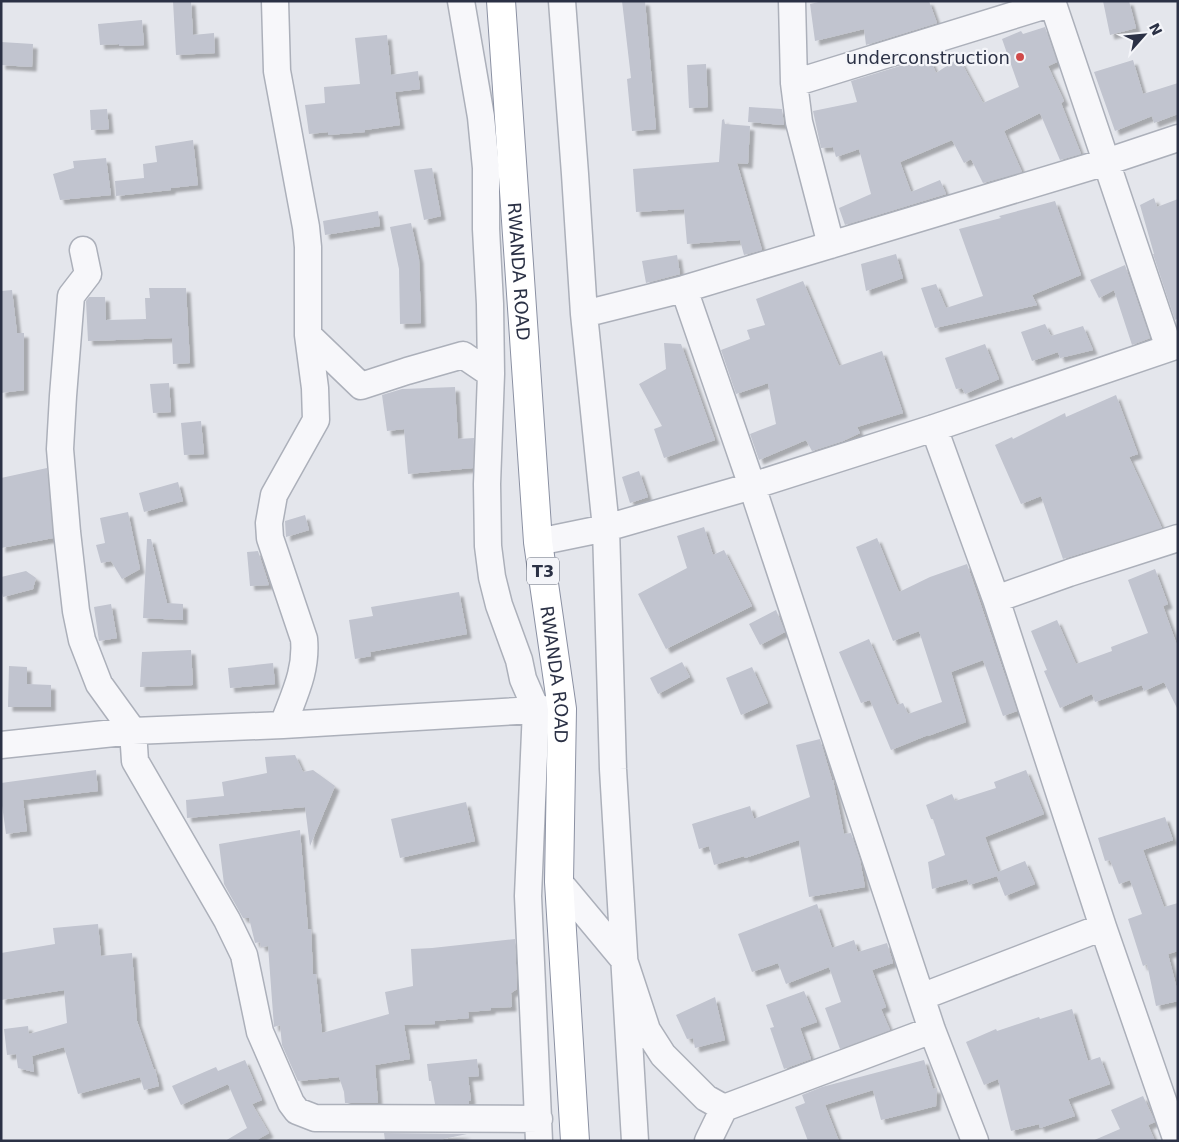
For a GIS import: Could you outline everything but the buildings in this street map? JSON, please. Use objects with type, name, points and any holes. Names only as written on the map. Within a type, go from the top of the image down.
[{"type":"highway","name":"RWANDA ROAD","points":[[502,1],[576,1141]]},
{"type":"street","points":[[275,1],[277,71],[308,247],[308,335],[315,388],[316,420],[274,495],[269,523],[270,538],[304,639],[303,671],[283,725]]},
{"type":"street","points":[[83,250],[88,274],[71,296],[60,449],[76,611],[82,640],[99,684],[133,731],[135,761],[240,945],[244,955],[260,1032],[291,1103],[297,1111],[314,1118],[539,1130],[529,958],[528,896],[549,709],[523,679],[519,660],[499,605],[492,577],[488,546],[487,484],[491,374],[486,168],[480,107],[461,1]]},
{"type":"street","points":[[562,1],[576,174],[584,314],[606,528],[613,769],[635,1141]]},
{"type":"street","points":[[792,1],[794,83],[799,122],[831,245]]},
{"type":"street","points":[[538,542],[606,528],[752,486],[934,428],[1173,346],[1106,162],[1052,2],[794,83]]},
{"type":"street","points":[[584,314],[684,289],[1106,162],[1178,138]]},
{"type":"street","points":[[684,289],[752,486],[920,997],[975,1141]]},
{"type":"street","points":[[308,335],[361,386],[463,355],[491,374]]},
{"type":"street","points":[[934,428],[996,599],[1103,927],[1169,1092],[1177,1141]]},
{"type":"street","points":[[996,599],[1178,538]]},
{"type":"street","points":[[1,745],[133,731],[283,725],[549,709]]},
{"type":"street","points":[[559,882],[624,960],[647,1030],[663,1055],[706,1098],[724,1108]]},
{"type":"street","points":[[920,997],[1103,927]]},
{"type":"street","points":[[708,1141],[724,1108],[932,1030]]},
{"type":"place","name":"underconstruction","points":[[1020,57]]}]
